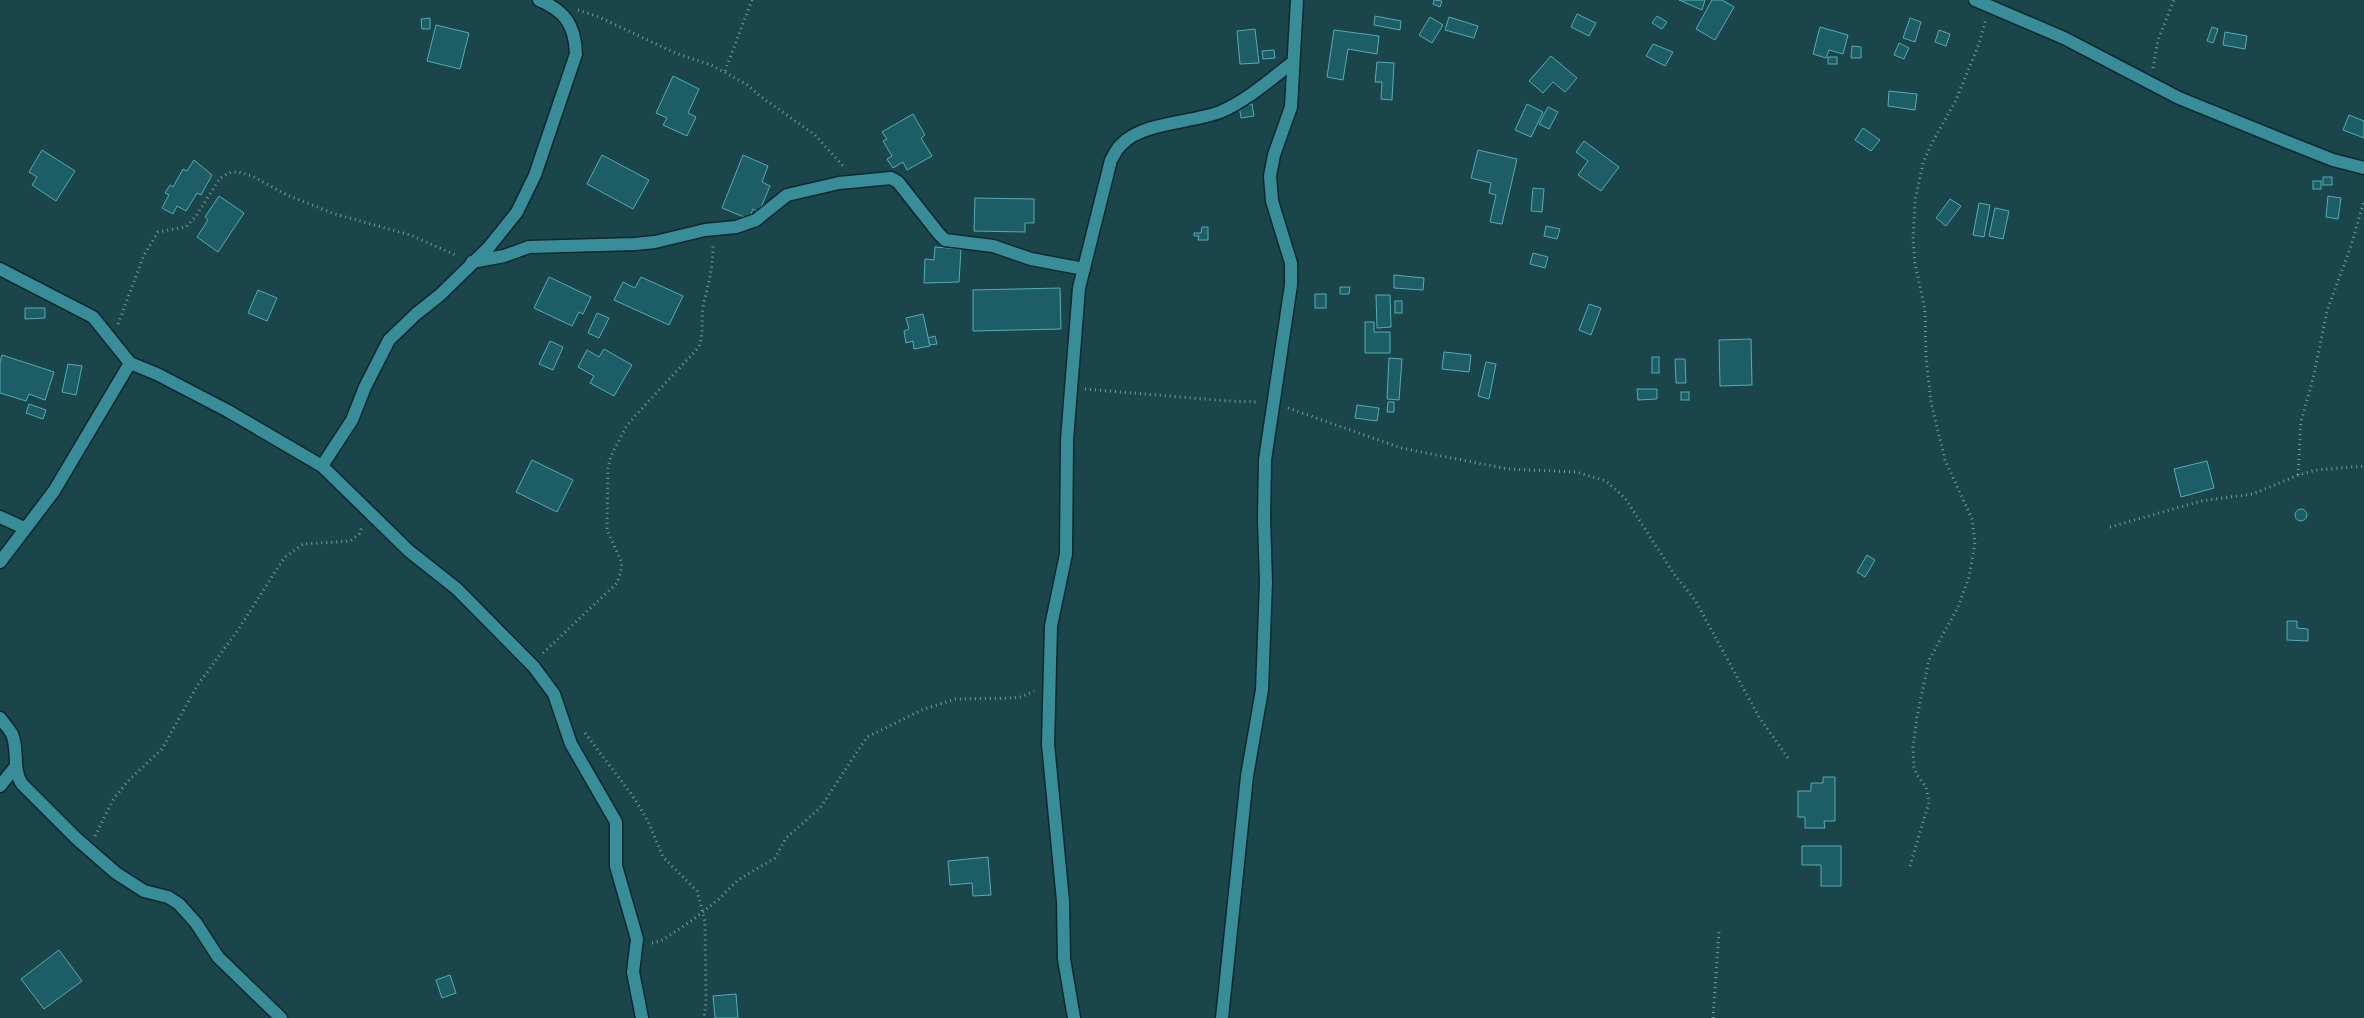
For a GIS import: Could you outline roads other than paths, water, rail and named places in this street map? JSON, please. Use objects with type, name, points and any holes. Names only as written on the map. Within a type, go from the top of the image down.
[{"type":"street","points":[[322,466],[352,420],[365,387],[389,340],[416,314],[440,295],[490,246],[518,212],[535,175],[576,54],[576,41],[563,13],[539,0]]},
{"type":"street","points":[[1222,1018],[1246,776],[1262,690],[1266,582],[1265,460],[1289,305],[1291,263],[1272,201],[1270,176],[1274,155],[1291,107],[1297,0]]},
{"type":"street","points":[[1975,0],[2064,38],[2152,85],[2333,160],[2364,168]]},
{"type":"street","points":[[1074,1018],[1064,959],[1063,901],[1048,744],[1052,626],[1066,554],[1067,440],[1070,389],[1080,288],[1084,269],[1111,160],[1121,144],[1149,129],[1226,109],[1254,92],[1293,62]]},
{"type":"street","points":[[472,262],[504,256],[529,248],[636,244],[749,224],[787,195],[839,183],[895,179],[945,240],[993,246],[1031,259],[1084,269]]},
{"type":"street","points":[[0,269],[87,313],[98,322],[130,363],[157,374],[228,411],[322,466],[409,551],[457,589],[531,664],[554,694],[571,744],[614,817],[617,832],[616,866],[637,939],[633,972],[642,1018]]},
{"type":"street","points":[[0,562],[54,491],[130,363]]},
{"type":"street","points":[[0,517],[24,528]]},
{"type":"street","points":[[0,718],[12,734],[16,776],[22,784],[89,850],[134,886],[168,897],[179,904],[196,923],[218,957],[281,1018]]},
{"type":"street","points":[[0,786],[16,766]]}]
